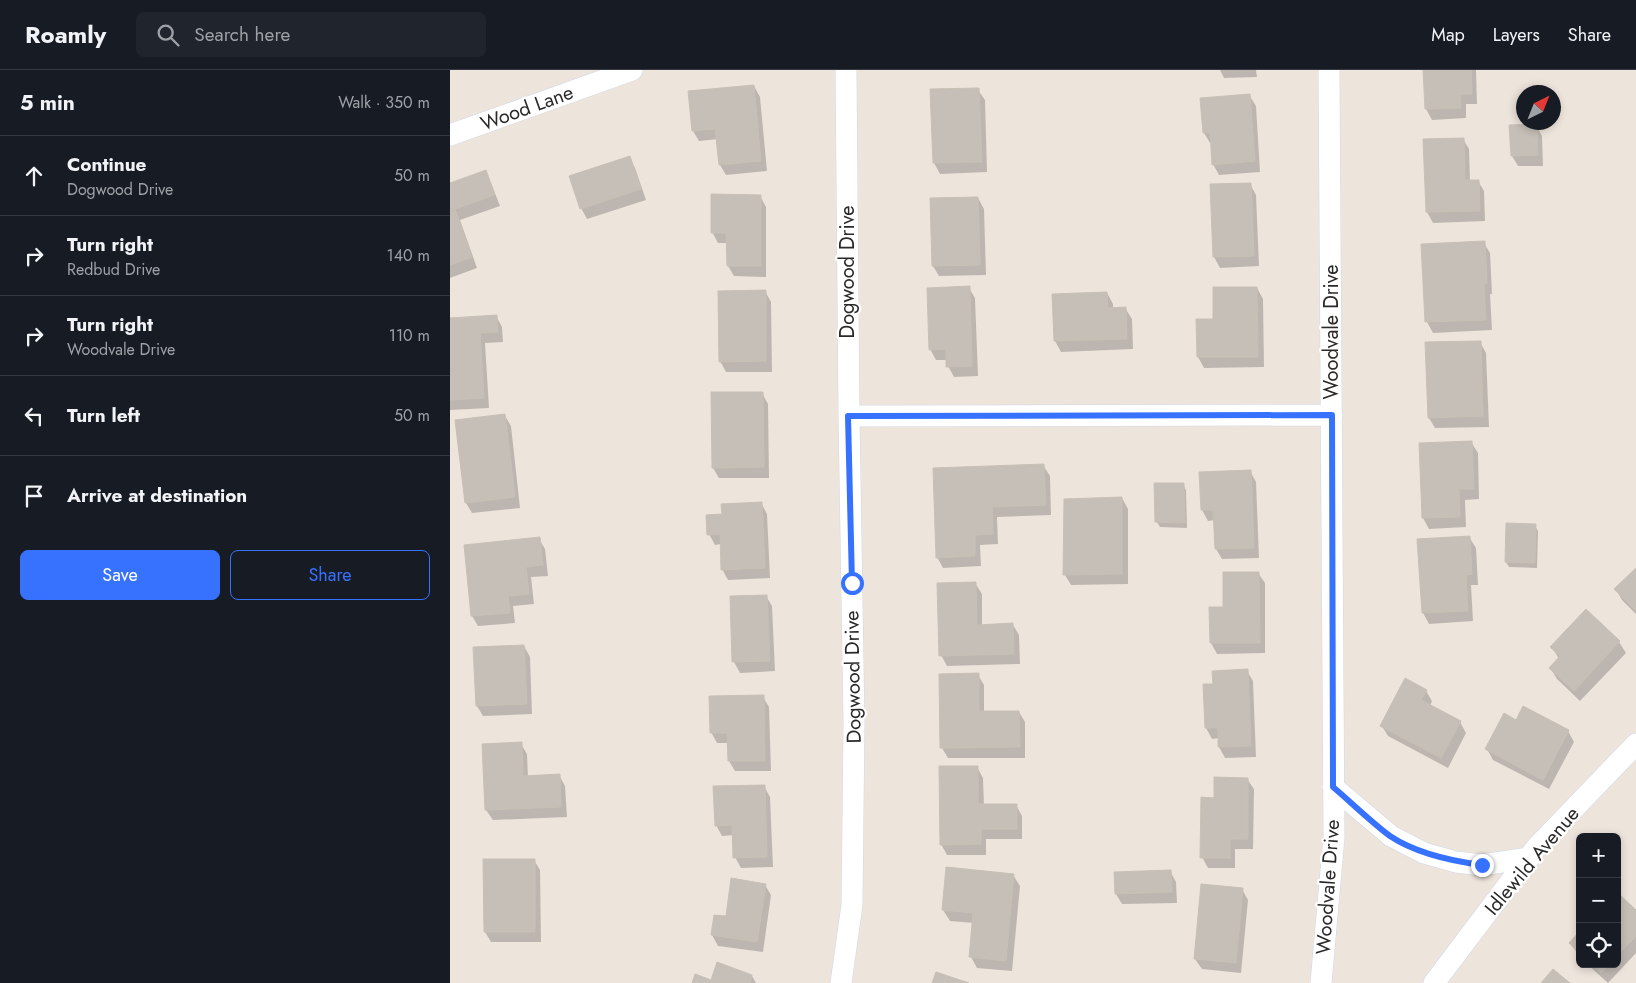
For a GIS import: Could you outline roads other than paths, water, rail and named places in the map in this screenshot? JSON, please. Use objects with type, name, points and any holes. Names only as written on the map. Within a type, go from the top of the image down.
[{"type":"street","name":"Wood Lane","points":[[450,135],[632,70]]},
{"type":"street","name":"Dogwood Drive","points":[[841,983],[852,905],[854,723],[848,416],[846,70]]},
{"type":"street","name":"Woodvale Drive","points":[[1321,983],[1334,837],[1329,70]]},
{"type":"street","points":[[848,416],[1332,415]]},
{"type":"street","name":"Idlewild Avenue","points":[[1434,983],[1536,848],[1636,744]]},
{"type":"street","points":[[1333,787],[1391,836],[1424,853],[1456,862],[1482,865],[1529,858]]}]
